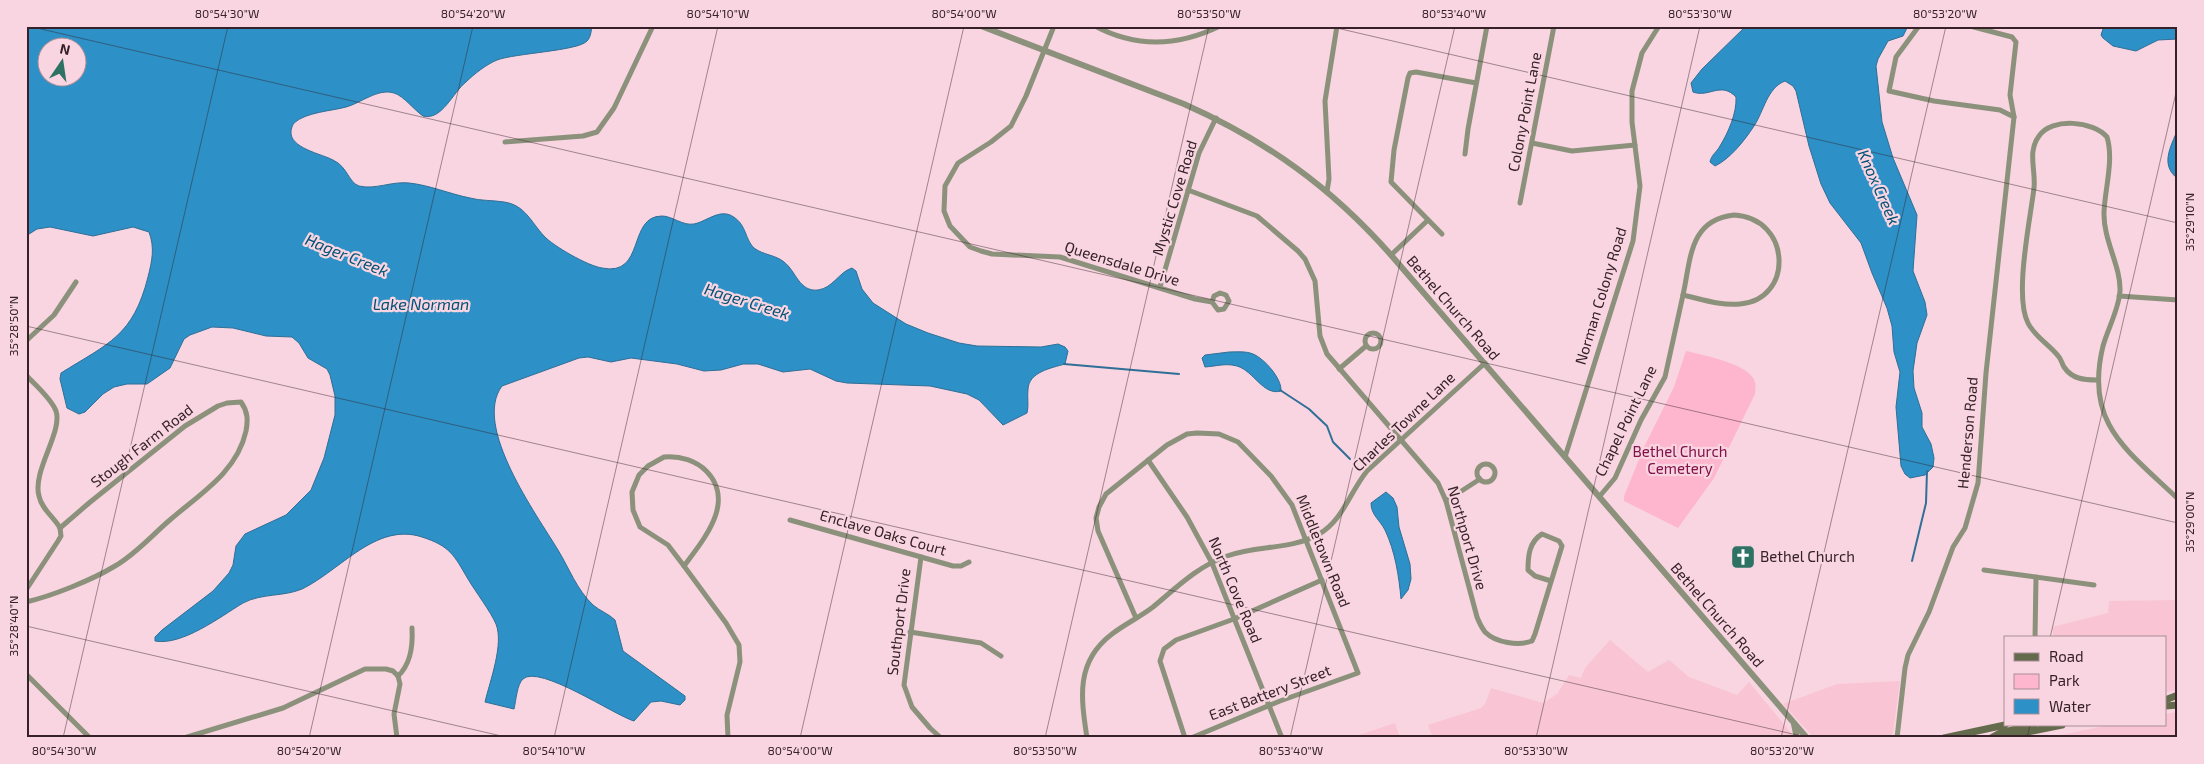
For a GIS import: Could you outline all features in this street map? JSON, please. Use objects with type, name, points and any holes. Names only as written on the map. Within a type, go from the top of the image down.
[{"type":"main road","points":[[2166,700],[2178,694]]},
{"type":"main road","points":[[1944,738],[2004,725]]},
{"type":"main road","points":[[1991,738],[2000,733],[2030,726]]},
{"type":"main road","points":[[1999,738],[2057,726]]},
{"type":"street","points":[[505,142],[583,136],[597,132],[607,121],[614,108],[654,26]]},
{"type":"street","name":"Bethel Church Road","points":[[981,26],[1216,118],[1262,144],[1327,191],[1355,216],[1391,255],[1807,738]]},
{"type":"street","name":"Queensdale Drive","points":[[1054,26],[1026,96],[1011,126],[991,142],[958,163],[944,186],[944,212],[950,226],[970,247],[981,251],[992,254],[1060,258],[1195,299],[1212,302]]},
{"type":"street","points":[[1095,26],[1121,37],[1149,43],[1189,39],[1216,27]]},
{"type":"street","points":[[1327,191],[1329,179],[1325,94],[1337,26]]},
{"type":"street","points":[[1466,154],[1476,83],[1487,26]]},
{"type":"street","name":"Colony Point Lane","points":[[1520,203],[1554,26]]},
{"type":"street","name":"Norman Colony Road","points":[[1565,457],[1633,240],[1640,186],[1631,108],[1633,84],[1642,53],[1659,26]]},
{"type":"street","points":[[1919,26],[1896,57],[1888,91],[1934,101],[2000,110],[2014,117]]},
{"type":"street","name":"Henderson Road","points":[[1897,738],[1908,655],[1929,612],[1954,547],[1965,528],[1978,483],[1986,373],[2014,117],[2010,96],[2016,42],[2012,37],[1970,26]]},
{"type":"street","points":[[1442,234],[1391,182],[1394,150],[1408,78],[1410,73],[1416,72],[1476,83]]},
{"type":"street","name":"Mystic Cove Road","points":[[1160,287],[1199,153],[1216,118]]},
{"type":"street","points":[[2097,380],[2080,379],[2068,372],[2060,357],[2028,323],[2022,307],[2028,229],[2034,186],[2032,154],[2038,136],[2055,125],[2092,127],[2099,129],[2108,136],[2109,149],[2104,222],[2118,278],[2119,296],[2103,346],[2097,380],[2101,406],[2112,432],[2142,465],[2178,499]]},
{"type":"street","points":[[1532,143],[1572,151],[1635,145]]},
{"type":"street","name":"Northport Drive","points":[[1188,190],[1250,212],[1263,220],[1305,259],[1315,281],[1320,336],[1327,354],[1400,441],[1433,476],[1446,501],[1477,617],[1486,632],[1496,638],[1522,645],[1532,641],[1551,581]]},
{"type":"street","name":"Chapel Point Lane","points":[[1599,497],[1615,478],[1641,420],[1664,377],[1683,295],[1696,239],[1711,222],[1727,216],[1742,216],[1760,223],[1772,235],[1779,249],[1780,264],[1772,284],[1758,298],[1740,304],[1726,304],[1683,295]]},
{"type":"street","points":[[1391,255],[1428,220]]},
{"type":"street","points":[[26,342],[54,315],[76,282]]},
{"type":"street","points":[[2119,296],[2178,300]]},
{"type":"street","points":[[1339,369],[1366,346]]},
{"type":"street","name":"Charles Towne Lane","points":[[1087,738],[1081,694],[1086,670],[1095,651],[1107,638],[1150,609],[1193,574],[1212,563],[1235,553],[1305,540],[1320,533],[1333,523],[1340,514],[1363,476],[1484,364]]},
{"type":"street","points":[[26,375],[56,411],[56,425],[38,487],[41,503],[60,528]]},
{"type":"street","name":"Stough Farm Road","points":[[26,590],[61,536],[60,528],[197,418],[227,402],[241,402],[248,414],[242,447],[231,466],[218,480],[132,554],[114,566],[90,579],[26,602]]},
{"type":"street","name":"Middletown Road","points":[[1136,618],[1100,539],[1096,518],[1098,507],[1106,494],[1167,445],[1187,434],[1209,432],[1231,438],[1246,447],[1284,492],[1292,505],[1358,673]]},
{"type":"street","points":[[684,566],[711,526],[718,506],[718,497],[713,481],[702,466],[687,458],[664,458],[648,466],[639,475],[632,492],[632,510],[640,527],[668,546],[684,566],[726,623],[739,645],[740,662],[727,715],[728,738]]},
{"type":"street","name":"North Cove Road","points":[[1148,460],[1187,517],[1212,563],[1282,738]]},
{"type":"street","points":[[1446,501],[1480,479]]},
{"type":"street","name":"Enclave Oaks Court","points":[[790,520],[953,566],[961,566],[969,562]]},
{"type":"street","points":[[1542,534],[1559,541],[1562,546],[1551,581],[1535,576],[1528,570],[1528,556],[1532,543],[1542,534]]},
{"type":"street","name":"Southport Drive","points":[[920,557],[904,679],[905,691],[918,716],[941,738]]},
{"type":"street","points":[[1984,570],[2094,585]]},
{"type":"street","points":[[2034,636],[2036,577]]},
{"type":"street","points":[[1185,738],[1174,699],[1162,669],[1161,655],[1164,649],[1176,640],[1234,619],[1322,580]]},
{"type":"street","points":[[398,676],[410,656],[412,628]]},
{"type":"street","points":[[910,632],[981,643],[1001,656]]},
{"type":"street","points":[[184,738],[283,708],[365,669],[386,669],[398,676],[400,684],[394,714],[397,738]]},
{"type":"street","name":"East Battery Street","points":[[1191,738],[1268,705],[1358,673]]},
{"type":"street","points":[[26,674],[90,738]]},
{"type":"street","points":[[1794,723],[1797,738]]},
{"type":"shaded area","points":[[2178,600],[2178,690],[2166,692],[2166,636],[2054,636],[2052,627],[2108,613],[2109,601]]},
{"type":"shaded area","points":[[1610,640],[1648,672],[1669,660],[1689,677],[1737,695],[1749,682],[1792,734],[1793,738],[1433,738],[1428,725],[1481,708],[1485,704],[1491,688],[1543,703],[1557,694],[1569,675],[1581,678],[1585,668]]},
{"type":"shaded area","points":[[1900,681],[1893,733],[1890,738],[1814,738],[1783,704],[1837,684]]},
{"type":"shaded area","points":[[2178,712],[2178,738],[2047,738],[2104,726],[2166,726],[2166,714]]},
{"type":"shaded area","points":[[1395,723],[1400,738],[1350,738]]},
{"type":"green space","name":"Bethel Church Cemetery","points":[[1686,351],[1725,361],[1745,370],[1752,376],[1755,382],[1755,394],[1714,478],[1678,528],[1624,501],[1624,496],[1645,445],[1674,387]]},
{"type":"water","name":"Lake Norman","points":[[26,26],[592,26],[591,34],[587,41],[581,44],[560,50],[506,58],[489,64],[469,79],[447,105],[436,114],[423,116],[398,95],[388,92],[346,107],[305,116],[294,123],[291,131],[292,137],[295,142],[307,150],[338,163],[352,181],[359,186],[371,187],[409,183],[474,199],[511,204],[522,210],[544,236],[555,245],[580,260],[602,268],[616,268],[625,264],[631,256],[644,225],[651,219],[666,216],[686,224],[694,224],[716,215],[725,214],[736,218],[740,222],[754,248],[784,262],[806,288],[812,290],[823,289],[852,268],[856,271],[862,289],[873,303],[906,324],[928,333],[959,343],[977,346],[1041,347],[1058,344],[1065,347],[1068,351],[1065,364],[1053,367],[1032,378],[1028,389],[1027,413],[1003,425],[979,400],[967,394],[930,386],[847,383],[836,381],[810,369],[783,372],[758,364],[743,364],[721,370],[704,371],[677,364],[631,358],[611,362],[588,357],[579,358],[502,386],[495,403],[495,424],[501,446],[523,493],[582,593],[593,605],[615,620],[623,651],[685,696],[685,700],[680,705],[661,701],[651,702],[634,721],[560,684],[532,676],[521,681],[514,709],[485,702],[497,652],[498,632],[494,619],[450,552],[439,544],[422,537],[405,534],[389,536],[359,550],[302,589],[250,600],[189,635],[166,641],[155,641],[155,637],[162,630],[213,591],[229,573],[233,565],[236,546],[245,534],[286,515],[311,490],[324,458],[335,415],[335,396],[330,375],[327,369],[308,358],[299,343],[292,337],[266,336],[233,328],[212,327],[184,339],[170,368],[147,384],[127,384],[114,387],[103,394],[85,412],[79,414],[67,408],[60,379],[61,373],[106,345],[127,325],[135,313],[142,297],[151,265],[151,238],[149,232],[133,227],[93,236],[50,227],[37,229],[26,236]]},
{"type":"water","points":[[1746,26],[1908,26],[1903,36],[1888,41],[1876,66],[1882,122],[1893,158],[1917,215],[1913,271],[1925,302],[1927,315],[1917,343],[1913,371],[1914,388],[1922,413],[1922,427],[1931,444],[1934,458],[1933,467],[1925,475],[1910,478],[1905,474],[1901,466],[1896,407],[1900,372],[1894,352],[1892,326],[1887,308],[1861,243],[1830,203],[1821,184],[1809,146],[1796,91],[1793,86],[1785,81],[1779,84],[1766,100],[1754,126],[1737,149],[1715,166],[1710,162],[1729,129],[1735,110],[1736,97],[1731,92],[1725,90],[1704,93],[1693,92],[1691,83],[1702,69]]},
{"type":"water","points":[[2104,26],[2178,26],[2178,39],[2158,40],[2136,51],[2113,46],[2101,35]]},
{"type":"water","points":[[2178,129],[2178,179],[2169,168],[2168,156]]},
{"type":"water","points":[[1247,352],[1258,357],[1276,375],[1281,391],[1269,390],[1249,373],[1237,366],[1205,367],[1202,358],[1205,355]]},
{"type":"water","points":[[1386,492],[1393,498],[1397,507],[1399,527],[1410,564],[1411,579],[1408,590],[1401,599],[1394,555],[1385,530],[1371,507],[1371,503]]},
{"type":"waterway","name":"Hager Creek","points":[[1064,364],[1179,374]]},
{"type":"waterway","name":"Hager Creek","points":[[1280,390],[1309,409],[1327,426],[1333,442],[1350,459]]},
{"type":"waterway","name":"Knox Creek","points":[[1912,561],[1926,503],[1927,471]]},
{"type":"place","name":"Bethel Church","points":[[1743,557]]}]
